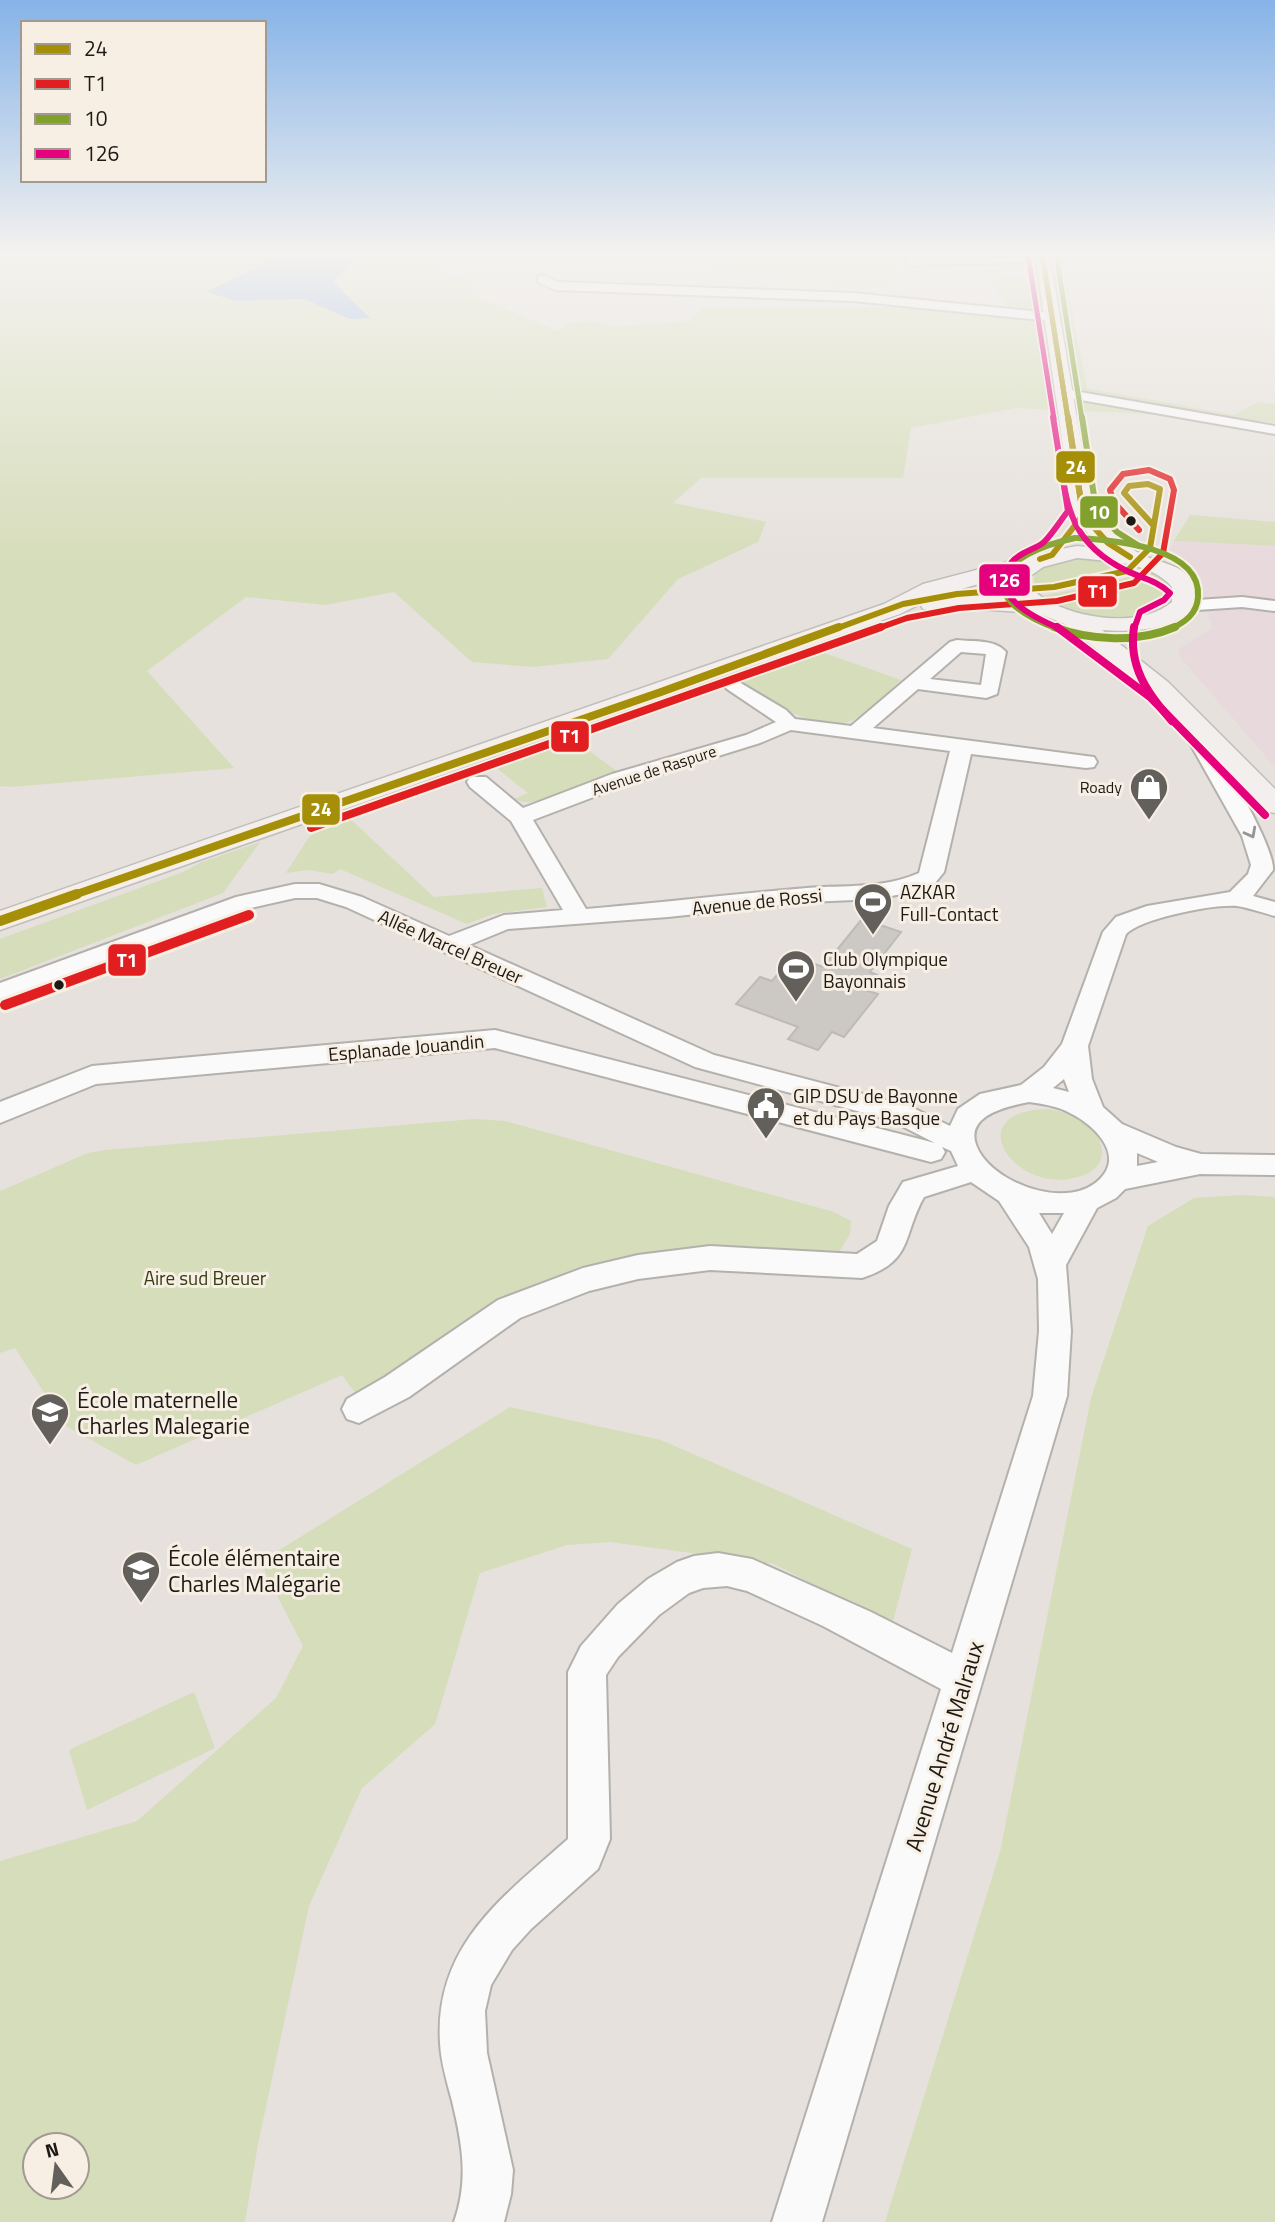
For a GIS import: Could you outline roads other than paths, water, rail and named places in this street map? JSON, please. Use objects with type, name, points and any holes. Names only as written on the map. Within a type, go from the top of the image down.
[{"type":"main road","points":[[1058,357],[1083,515],[1108,543],[1131,558]]},
{"type":"main road","points":[[1052,555],[1083,515]]},
{"type":"main road","points":[[0,921],[648,696],[902,604],[931,589],[1030,564],[1052,555],[1077,552],[1131,558],[1162,569],[1178,580],[1186,597],[1182,606],[1151,621],[1098,622],[1071,618],[1043,607],[1022,591],[1018,581],[1021,572],[1030,564]]},
{"type":"main road","points":[[902,604],[976,602],[1043,607]]},
{"type":"main road","points":[[1071,618],[1159,687],[1275,805]]},
{"type":"main road","points":[[1151,621],[1145,648],[1159,687]]},
{"type":"street","points":[[1063,393],[1275,430]]},
{"type":"street","points":[[1178,580],[1242,602]]},
{"type":"street","points":[[1182,606],[1242,602],[1275,606]]},
{"type":"street","points":[[854,734],[915,683]]},
{"type":"street","points":[[734,685],[779,714],[789,724],[1086,762]]},
{"type":"street","points":[[1181,710],[1223,779],[1257,843],[1264,863],[1260,874],[1237,900]]},
{"type":"street","name":"Avenue de Raspure","points":[[520,817],[620,779],[753,739],[789,724]]},
{"type":"street","name":"Avenue de Rossi","points":[[447,945],[504,922],[668,910],[809,895],[876,892],[909,886],[927,878],[932,872],[962,746]]},
{"type":"street","points":[[478,782],[520,817],[578,916]]},
{"type":"street","name":"Allée Marcel Breuer","points":[[0,992],[244,902],[295,891],[319,891],[345,898],[719,1066],[899,1113],[961,1144]]},
{"type":"street","points":[[1029,1093],[1054,1073],[1074,1046],[1115,932],[1125,922],[1147,913],[1237,900],[1275,909]]},
{"type":"street","name":"Esplanade Jouandin","points":[[0,1113],[92,1076],[495,1039],[931,1152]]},
{"type":"street","points":[[1074,1046],[1078,1079],[1091,1111]]},
{"type":"street","points":[[1029,1093],[1062,1098],[1091,1111],[1113,1131],[1122,1147],[1124,1164],[1117,1180],[1108,1189],[1086,1201],[1062,1205],[1035,1203],[990,1185],[974,1171],[965,1158],[961,1144],[963,1124],[976,1108],[998,1097],[1029,1093]]},
{"type":"street","name":"Allée Marcel Breuer","points":[[899,1113],[938,1113],[976,1108]]},
{"type":"street","points":[[1113,1131],[1166,1154],[1200,1164]]},
{"type":"street","points":[[1117,1180],[1200,1164],[1275,1165]]},
{"type":"street","points":[[359,1409],[397,1387],[509,1309],[583,1280],[638,1267],[710,1258],[862,1266],[890,1248],[904,1206],[913,1190],[974,1171]]},
{"type":"street","name":"Avenue André Malraux","points":[[797,2222],[1050,1396],[1054,1375],[1051,1265],[1033,1228],[1010,1195]]},
{"type":"street","points":[[1051,1265],[1086,1201]]},
{"type":"street","points":[[479,2222],[488,2199],[490,2164],[463,2043],[463,1999],[476,1962],[496,1932],[583,1854],[589,1839],[587,1672],[596,1653],[611,1636],[660,1594],[691,1574],[728,1570],[762,1580],[840,1615],[964,1681]]},
{"type":"place","name":"Roady","points":[[1149,821]]},
{"type":"place","name":"AZKAR Full-Contact","points":[[873,936]]},
{"type":"place","name":"Club Olympique Bayonnais","points":[[796,1003]]},
{"type":"place","name":"GIP DSU de Bayonne et du Pays Basque","points":[[766,1140]]},
{"type":"place","name":"École maternelle Charles Malegarie","points":[[50,1446]]},
{"type":"place","name":"École élémentaire Charles Malégarie","points":[[141,1604]]},
{"type":"park label","name":"Aire sud Breuer","points":[[205,1277]]}]
